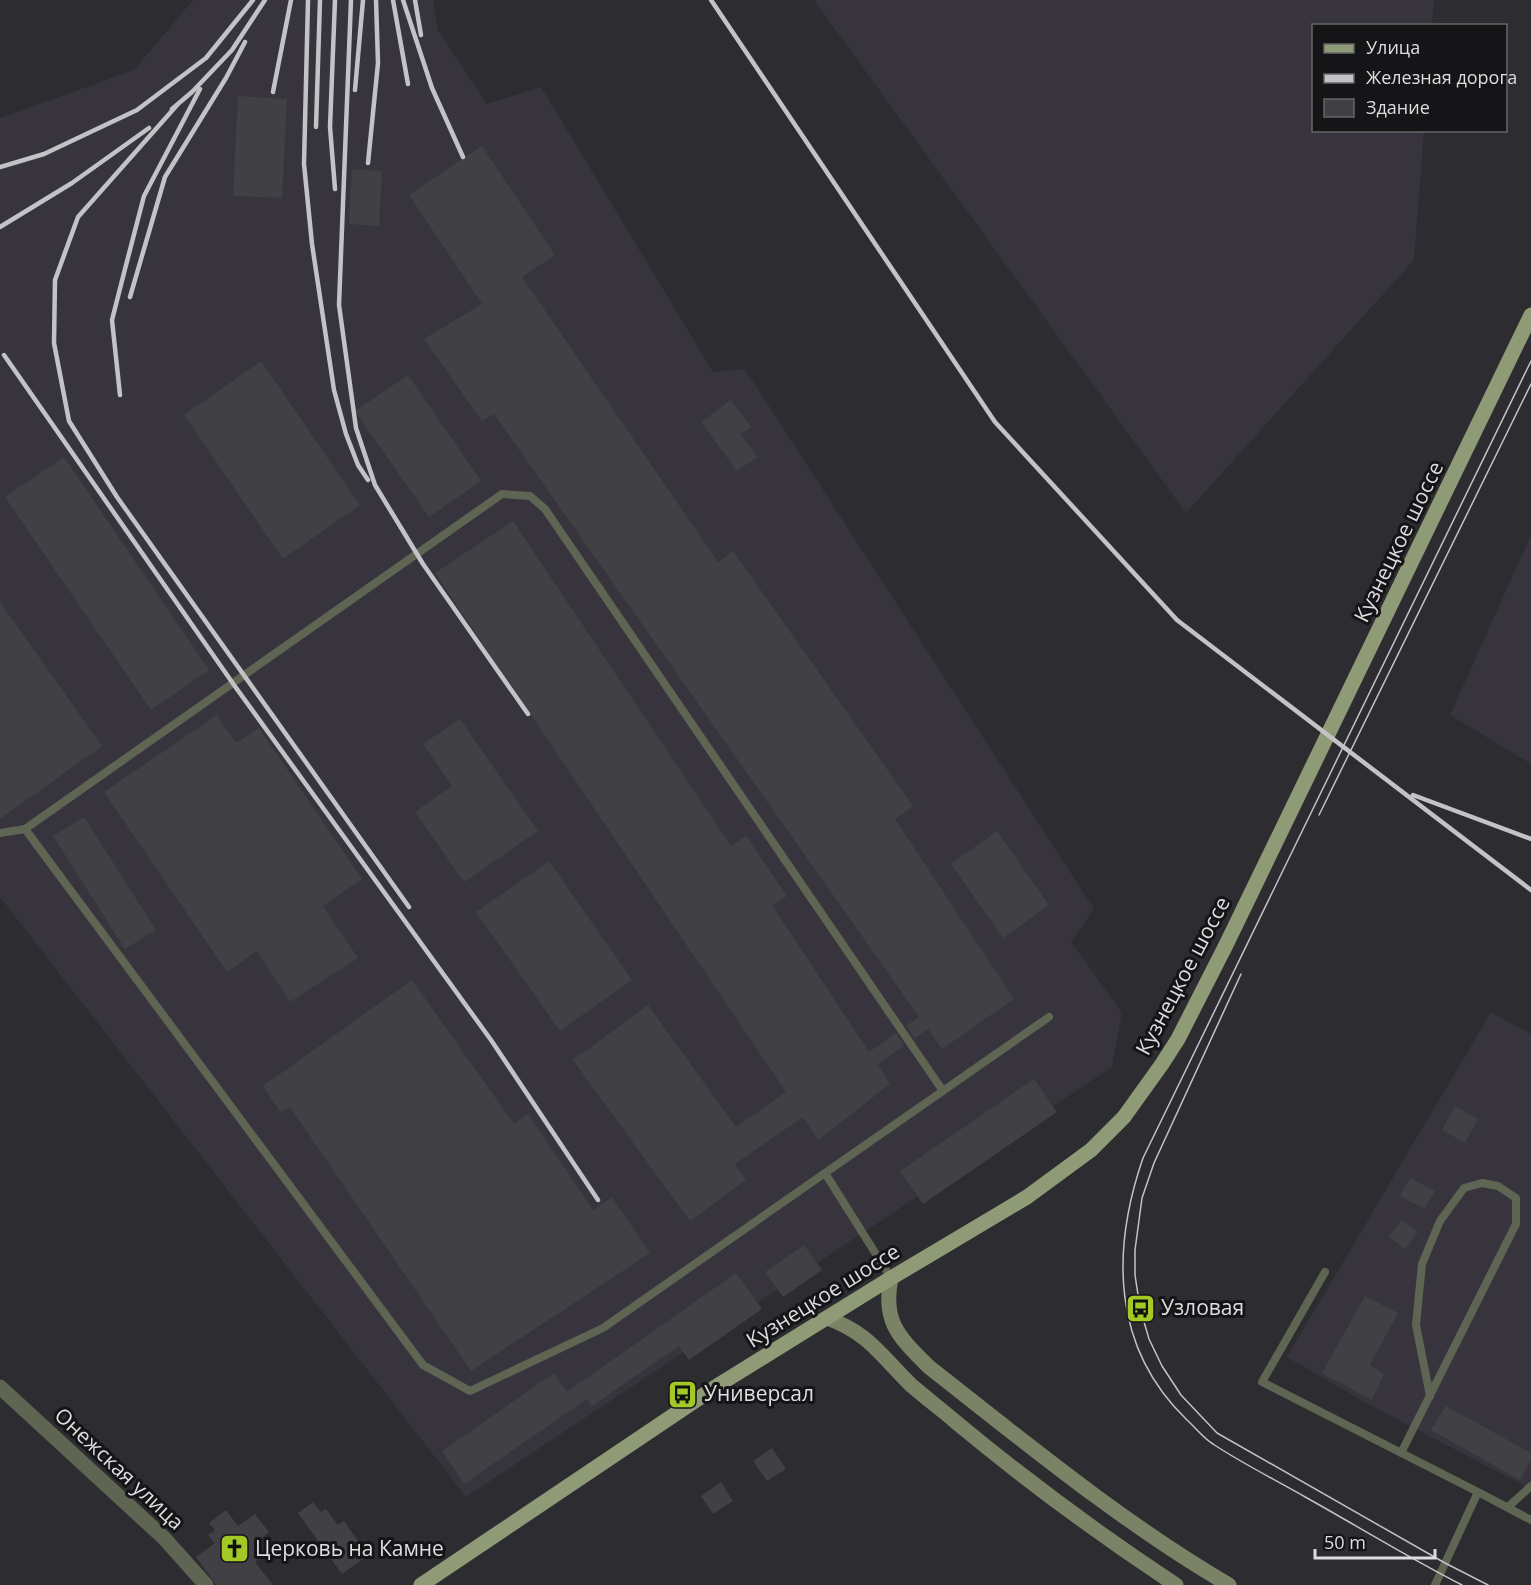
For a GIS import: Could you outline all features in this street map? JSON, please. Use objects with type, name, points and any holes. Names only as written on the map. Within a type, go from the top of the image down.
[{"type":"main road","name":"Кузнецкое шоссе","points":[[421,1585],[720,1384],[1027,1197],[1084,1155],[1124,1117],[1178,1039],[1226,945],[1531,315]]},
{"type":"main road","points":[[891,1278],[887,1304],[891,1321],[907,1344],[929,1367],[1118,1510],[1202,1569],[1229,1585]]},
{"type":"main road","points":[[827,1318],[860,1333],[876,1346],[912,1385],[1036,1488],[1176,1585]]},
{"type":"street","name":"Онежская улица","points":[[0,1387],[164,1538],[206,1585]]},
{"type":"lane","points":[[0,833],[25,829],[502,494],[530,496],[545,509],[943,1091]]},
{"type":"lane","points":[[25,829],[423,1365],[470,1391],[603,1328],[1049,1017]]},
{"type":"lane","points":[[825,1173],[891,1278]]},
{"type":"lane","points":[[1401,1453],[1430,1396],[1516,1224],[1516,1198],[1498,1186],[1482,1183],[1464,1188],[1440,1221],[1422,1264],[1416,1325],[1430,1396]]},
{"type":"lane","points":[[1325,1272],[1262,1382],[1531,1520]]},
{"type":"lane","points":[[1508,1507],[1531,1486]]},
{"type":"lane","points":[[1435,1585],[1478,1492]]},
{"type":"shaded area","name":"Универсал","points":[[193,0],[433,0],[438,30],[487,104],[541,87],[713,372],[745,369],[1094,909],[1071,942],[1122,1012],[1112,1067],[466,1497],[0,897],[0,118],[134,70]]},
{"type":"shaded area","points":[[814,0],[1434,0],[1432,24],[1312,24],[1312,132],[1424,132],[1414,260],[1186,513]]},
{"type":"shaded area","points":[[1531,535],[1531,764],[1450,715]]},
{"type":"shaded area","points":[[1491,1012],[1531,1034],[1531,1489],[1368,1404],[1287,1357]]},
{"type":"building","points":[[238,96],[287,99],[282,198],[233,196]]},
{"type":"building","points":[[482,146],[555,255],[522,277],[718,562],[733,551],[913,806],[895,819],[1014,999],[942,1049],[928,1029],[915,1038],[906,1026],[919,1017],[494,414],[482,421],[424,339],[482,304],[409,195]]},
{"type":"building","points":[[352,169],[382,171],[379,226],[349,224]]},
{"type":"building","points":[[261,361],[360,505],[283,559],[184,415]]},
{"type":"building","points":[[408,375],[481,481],[429,517],[355,411]]},
{"type":"building","points":[[731,400],[751,427],[741,434],[757,457],[737,471],[701,422]]},
{"type":"building","points":[[64,457],[209,670],[151,710],[5,497]]},
{"type":"building","points":[[513,521],[731,846],[746,836],[787,896],[772,905],[869,1052],[896,1033],[904,1046],[878,1064],[890,1084],[818,1140],[803,1117],[735,1164],[746,1180],[690,1221],[573,1060],[648,1005],[736,1127],[786,1092],[435,573]]},
{"type":"building","points":[[0,602],[102,746],[0,819]]},
{"type":"building","points":[[217,715],[236,743],[259,728],[362,879],[323,906],[358,958],[290,1002],[257,951],[227,972],[104,792]]},
{"type":"building","points":[[460,719],[538,831],[464,882],[415,812],[452,786],[423,744]]},
{"type":"building","points":[[84,817],[156,930],[125,949],[53,836]]},
{"type":"building","points":[[997,831],[1049,905],[1003,938],[951,864]]},
{"type":"building","points":[[549,861],[632,980],[560,1031],[476,912]]},
{"type":"building","points":[[412,980],[514,1124],[528,1114],[593,1210],[612,1197],[650,1253],[471,1371],[290,1107],[281,1113],[263,1086]]},
{"type":"building","points":[[1034,1079],[1057,1112],[923,1204],[900,1171]]},
{"type":"building","points":[[1455,1106],[1478,1119],[1465,1143],[1442,1130]]},
{"type":"building","points":[[1410,1178],[1435,1191],[1424,1209],[1400,1196]]},
{"type":"building","points":[[1401,1220],[1418,1232],[1405,1249],[1389,1237]]},
{"type":"building","points":[[804,1245],[822,1270],[783,1297],[765,1272]]},
{"type":"building","points":[[736,1273],[762,1309],[689,1360],[679,1346],[592,1406],[587,1399],[464,1484],[442,1451],[554,1373],[567,1392]]},
{"type":"building","points":[[1365,1296],[1398,1313],[1370,1365],[1384,1374],[1372,1400],[1322,1373]]},
{"type":"building","points":[[1446,1406],[1531,1453],[1531,1459],[1520,1480],[1431,1430]]},
{"type":"building","points":[[772,1448],[786,1469],[767,1481],[753,1461]]},
{"type":"building","points":[[721,1482],[733,1501],[713,1514],[701,1496]]},
{"type":"building","points":[[313,1502],[321,1512],[326,1509],[338,1525],[344,1521],[368,1555],[342,1574],[298,1513]]},
{"type":"building","name":"Церковь на Камне","points":[[226,1510],[238,1526],[255,1514],[269,1532],[256,1543],[265,1555],[255,1562],[273,1585],[216,1585],[196,1557],[215,1543],[208,1535],[215,1530],[209,1523]]},
{"type":"tram line","points":[[1462,1585],[1248,1465],[1202,1436],[1162,1391],[1144,1361],[1131,1329],[1125,1296],[1123,1262],[1126,1228],[1143,1158],[1531,361]]},
{"type":"tram line","points":[[1319,815],[1531,384]]},
{"type":"tram line","points":[[1241,974],[1154,1163],[1142,1198],[1135,1250],[1135,1275],[1140,1308],[1149,1339],[1162,1366],[1181,1395],[1217,1433],[1445,1563],[1488,1585]]},
{"type":"railway","points":[[0,167],[44,154],[137,110],[206,58],[253,0]]},
{"type":"railway","points":[[172,109],[192,92],[232,50],[265,0]]},
{"type":"railway","points":[[273,92],[291,0]]},
{"type":"railway","points":[[308,0],[304,164],[312,244],[334,390],[346,434],[358,465],[368,480]]},
{"type":"railway","points":[[316,127],[320,0]]},
{"type":"railway","points":[[335,0],[330,127],[335,189]]},
{"type":"railway","points":[[351,0],[339,305],[356,428],[375,485],[423,564],[528,714]]},
{"type":"railway","points":[[355,90],[363,0]]},
{"type":"railway","points":[[368,163],[378,63],[376,0]]},
{"type":"railway","points":[[393,0],[408,84]]},
{"type":"railway","points":[[403,0],[432,88],[463,157]]},
{"type":"railway","points":[[415,0],[421,35]]},
{"type":"railway","points":[[711,0],[995,422],[1177,620],[1531,890]]},
{"type":"railway","points":[[130,297],[165,177],[226,78],[245,42]]},
{"type":"railway","points":[[120,395],[112,320],[144,196],[200,89]]},
{"type":"railway","points":[[178,104],[78,217],[55,280],[54,343],[69,421],[117,497],[409,907]]},
{"type":"railway","points":[[0,227],[72,183],[149,128]]},
{"type":"railway","points":[[4,355],[234,685],[491,1040],[598,1200]]},
{"type":"railway","points":[[1413,795],[1531,839]]},
{"type":"place","name":"Узловая","points":[[1140,1308]]},
{"type":"place","name":"Универсал","points":[[683,1394]]},
{"type":"place","name":"Церковь на Камне","points":[[234,1549]]}]
